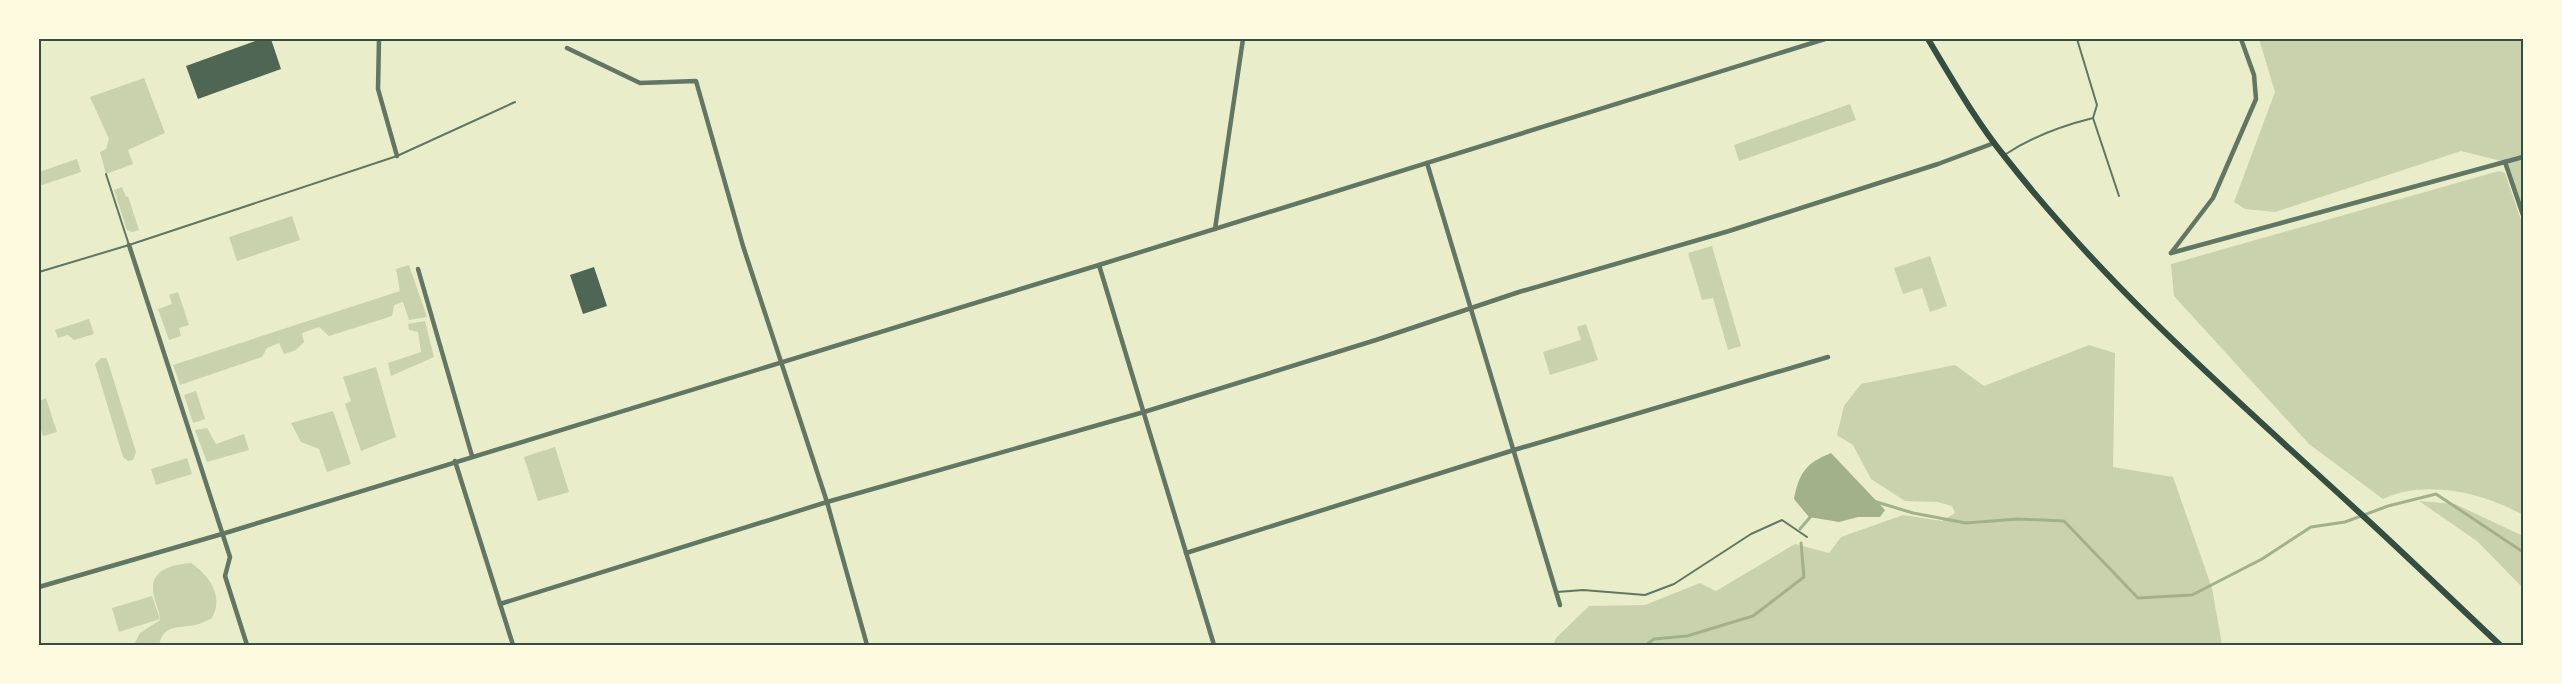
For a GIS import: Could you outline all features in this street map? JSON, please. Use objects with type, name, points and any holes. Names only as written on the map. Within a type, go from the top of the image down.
[{"type":"main road","points":[[1928,39],[2003,156],[2089,257],[2129,299],[2235,401],[2362,515],[2500,645]]},
{"type":"street","points":[[379,39],[378,89],[397,156]]},
{"type":"street","points":[[1215,229],[1243,39]]},
{"type":"street","points":[[39,587],[222,534],[783,362],[1825,39]]},
{"type":"street","points":[[2241,39],[2254,75],[2256,99],[2213,198],[2171,253],[2523,157]]},
{"type":"street","points":[[567,48],[639,83],[696,81],[743,246],[783,362],[827,502],[867,645]]},
{"type":"street","points":[[500,604],[827,502],[1144,412],[1520,292],[1800,208],[1949,160],[1994,143]]},
{"type":"street","points":[[2505,162],[2523,215]]},
{"type":"street","points":[[1427,163],[1560,605]]},
{"type":"street","points":[[129,245],[230,556],[225,576],[247,645]]},
{"type":"street","points":[[1099,265],[1214,645]]},
{"type":"street","points":[[418,269],[472,456]]},
{"type":"street","points":[[1186,553],[1514,450],[1828,357]]},
{"type":"street","points":[[455,461],[513,645]]},
{"type":"lane","points":[[2077,39],[2097,105],[2094,118],[2119,196]]},
{"type":"lane","points":[[39,272],[129,245],[397,156],[515,102]]},
{"type":"lane","points":[[2003,156],[2024,142],[2051,130],[2094,118]]},
{"type":"lane","points":[[106,174],[129,245]]},
{"type":"lane","points":[[1557,592],[1583,590],[1645,595],[1674,584],[1752,534],[1782,520],[1807,537]]},
{"type":"shaded area","points":[[2259,39],[2523,39],[2523,215],[2505,162],[2461,151],[2275,212],[2245,209],[2234,202],[2275,92]]},
{"type":"shaded area","points":[[144,78],[165,133],[128,150],[133,164],[106,174],[100,152],[106,149],[109,139],[90,97]]},
{"type":"shaded area","points":[[1850,104],[1856,120],[1739,161],[1734,145]]},
{"type":"shaded area","points":[[77,159],[81,172],[39,186],[39,172]]},
{"type":"shaded area","points":[[2499,171],[2505,173],[2523,226],[2523,515],[2490,500],[2454,491],[2417,490],[2383,499],[2309,444],[2174,296],[2171,264]]},
{"type":"shaded area","points":[[122,187],[126,197],[128,196],[139,230],[132,232],[127,230],[114,190]]},
{"type":"shaded area","points":[[292,216],[300,240],[237,261],[229,237]]},
{"type":"shaded area","points":[[1712,246],[1741,346],[1728,350],[1713,298],[1702,300],[1688,253]]},
{"type":"shaded area","points":[[1930,256],[1947,306],[1930,312],[1922,288],[1903,294],[1894,268]]},
{"type":"shaded area","points":[[409,265],[427,317],[409,320],[403,302],[394,305],[392,316],[329,336],[319,327],[302,333],[304,342],[296,350],[284,354],[279,343],[267,348],[262,357],[180,385],[173,365],[400,291],[396,269]]},
{"type":"shaded area","points":[[178,292],[189,325],[179,328],[181,336],[169,340],[158,309],[172,304],[169,295]]},
{"type":"shaded area","points":[[89,319],[94,334],[74,340],[68,335],[58,338],[55,330]]},
{"type":"shaded area","points":[[425,321],[434,357],[391,376],[388,363],[421,352],[418,332],[409,330],[408,324]]},
{"type":"shaded area","points":[[1586,324],[1598,360],[1550,375],[1543,352],[1581,340],[1577,327]]},
{"type":"shaded area","points":[[2089,345],[2115,353],[2113,467],[2173,477],[2212,588],[2222,645],[1553,645],[1556,638],[1589,606],[1645,605],[1700,583],[1716,591],[1795,544],[1829,553],[1841,537],[1903,515],[1942,521],[1955,513],[1952,506],[1937,502],[1905,501],[1871,479],[1853,445],[1837,435],[1844,406],[1861,384],[1955,365],[1984,386]]},
{"type":"shaded area","points":[[101,358],[106,358],[108,362],[136,452],[133,460],[128,461],[123,457],[95,364]]},
{"type":"shaded area","points":[[376,367],[396,437],[361,451],[345,404],[351,401],[343,377]]},
{"type":"shaded area","points":[[196,391],[205,419],[193,423],[184,395]]},
{"type":"shaded area","points":[[46,398],[57,432],[43,436],[39,424],[39,401]]},
{"type":"shaded area","points":[[333,411],[351,464],[327,472],[319,449],[301,442],[291,423]]},
{"type":"shaded area","points":[[207,428],[216,444],[244,434],[249,450],[207,462],[195,430]]},
{"type":"shaded area","points":[[555,447],[569,492],[538,501],[524,457]]},
{"type":"shaded area","points":[[1831,453],[1885,510],[1880,517],[1858,517],[1839,522],[1809,517],[1794,499],[1798,482],[1805,470],[1815,461]]},
{"type":"shaded area","points":[[187,458],[192,474],[156,485],[151,469]]},
{"type":"shaded area","points":[[2419,501],[2455,504],[2523,536],[2523,588],[2477,541]]},
{"type":"shaded area","points":[[191,563],[204,574],[216,595],[212,618],[197,625],[169,630],[163,635],[159,645],[134,645],[140,633],[160,620],[153,591],[157,575],[167,568]]},
{"type":"shaded area","points":[[152,596],[160,619],[119,632],[112,608]]},
{"type":"building","points":[[261,39],[271,39],[281,69],[198,99],[186,66]]},
{"type":"building","points":[[594,267],[607,306],[583,314],[570,275]]},
{"type":"waterway","points":[[1870,500],[1913,513],[1966,523],[2018,519],[2064,521],[2138,598],[2192,595],[2262,559],[2311,527],[2345,522],[2388,506],[2436,494],[2523,552]]},
{"type":"waterway","points":[[1800,529],[1812,515]]},
{"type":"waterway","points":[[1646,645],[1654,639],[1687,636],[1753,616],[1804,577],[1801,543]]}]
